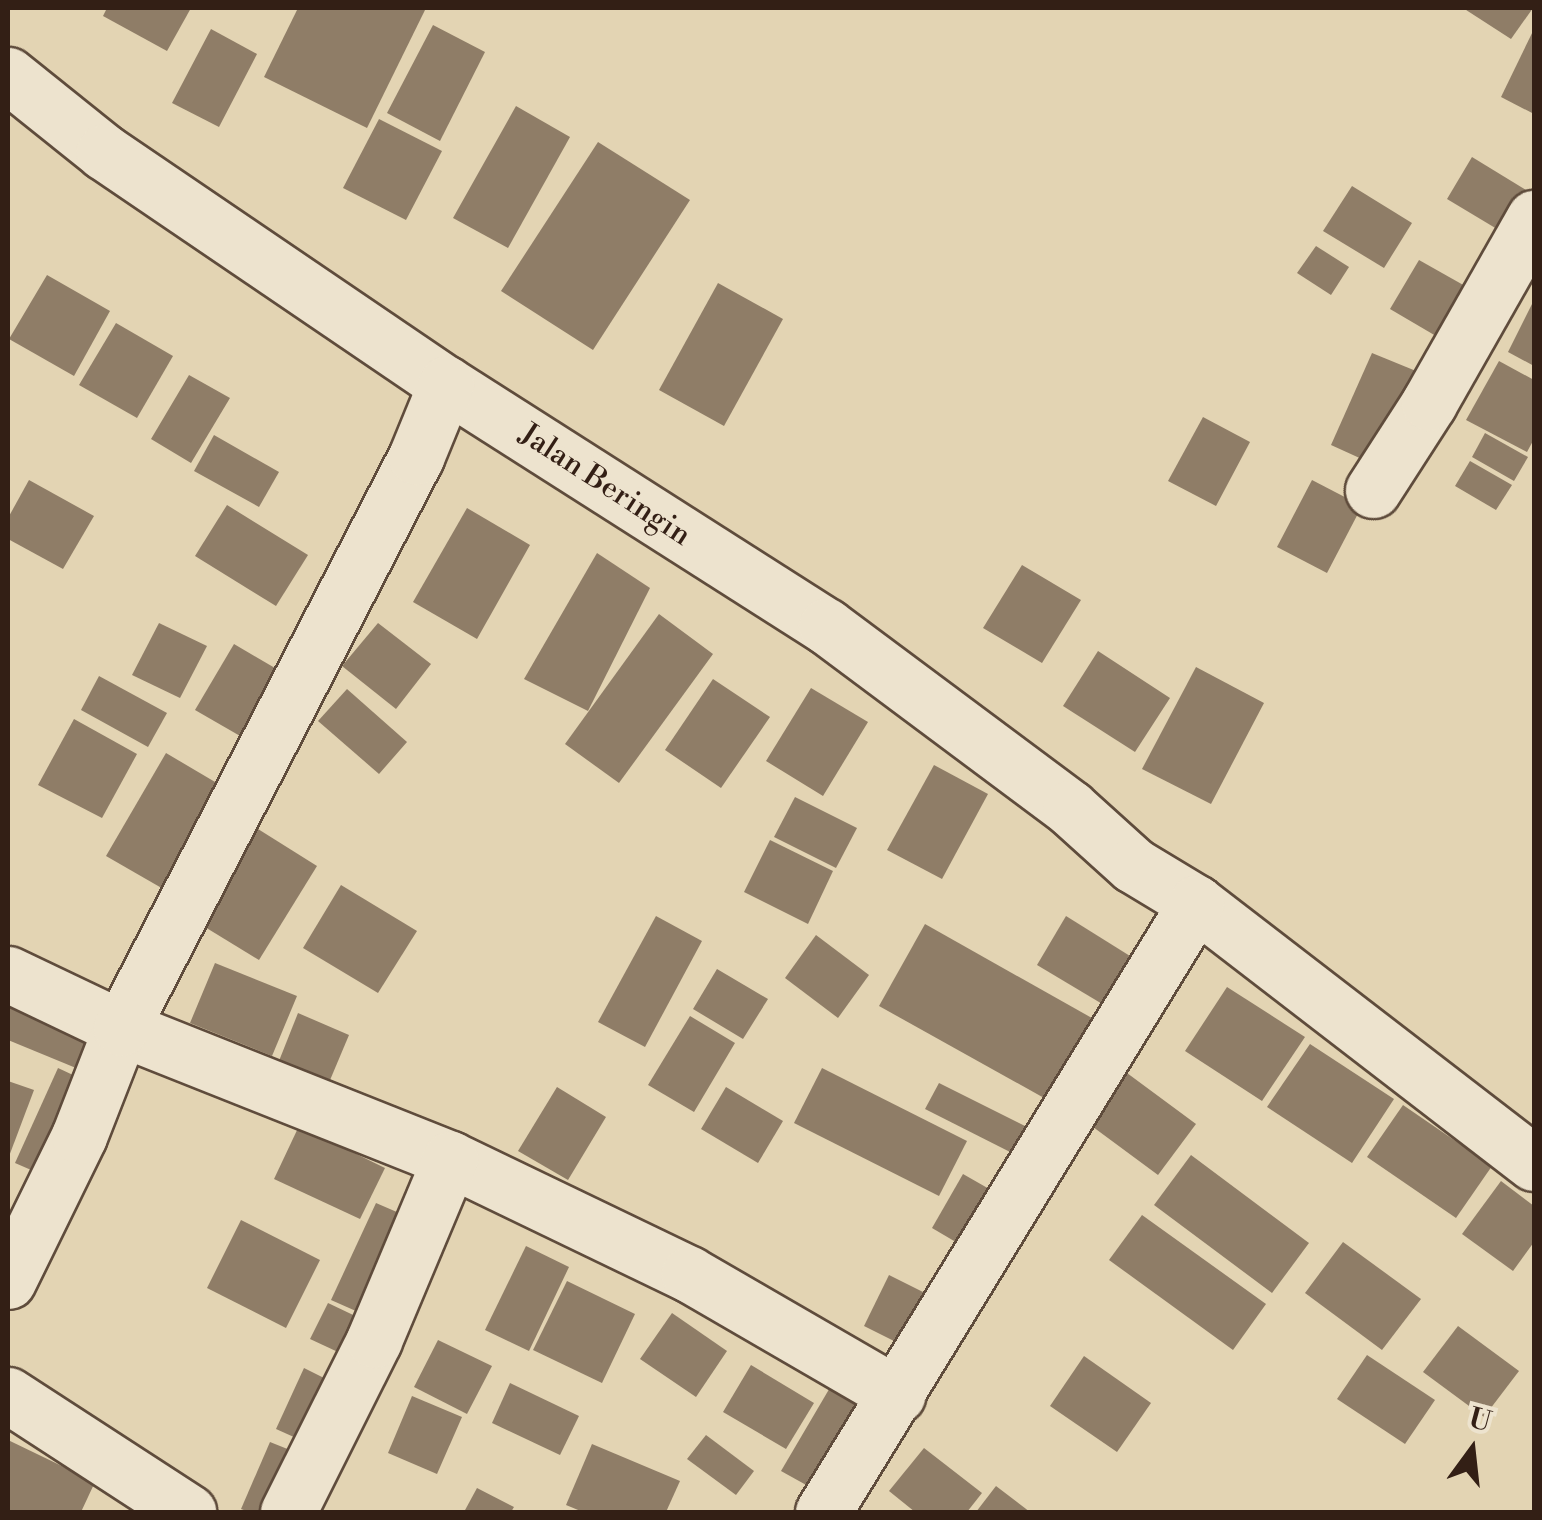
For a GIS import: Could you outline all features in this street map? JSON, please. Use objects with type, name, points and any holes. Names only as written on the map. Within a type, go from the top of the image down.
[{"type":"street","name":"Jalan Beringin","points":[[8,76],[104,152],[446,384],[826,626],[1070,808],[1133,865],[1196,903],[1534,1162]]},
{"type":"street","points":[[1373,490],[1430,403],[1534,218]]},
{"type":"street","points":[[8,1280],[79,1136],[120,1028],[416,457],[446,384]]},
{"type":"street","points":[[823,1512],[1196,903]]},
{"type":"street","points":[[8,974],[120,1028],[450,1159],[689,1274],[898,1395]]},
{"type":"street","points":[[288,1512],[374,1340],[450,1159]]},
{"type":"street","points":[[8,1395],[188,1512]]},
{"type":"building","points":[[107,8],[191,8],[167,51],[103,16]]},
{"type":"building","points":[[298,8],[426,8],[367,128],[264,77]]},
{"type":"building","points":[[1463,8],[1533,8],[1511,39]]},
{"type":"building","points":[[433,25],[485,52],[440,141],[387,113]]},
{"type":"building","points":[[211,29],[257,54],[219,127],[172,103]]},
{"type":"building","points":[[1534,29],[1534,114],[1501,97]]},
{"type":"building","points":[[516,106],[570,137],[508,248],[453,218]]},
{"type":"building","points":[[379,119],[442,151],[406,220],[343,188]]},
{"type":"building","points":[[598,142],[690,200],[593,350],[501,291]]},
{"type":"building","points":[[1472,157],[1534,195],[1512,238],[1447,199]]},
{"type":"building","points":[[1352,186],[1412,223],[1384,268],[1323,231]]},
{"type":"building","points":[[1316,246],[1349,267],[1331,295],[1297,273]]},
{"type":"building","points":[[1419,260],[1481,295],[1453,346],[1390,309]]},
{"type":"building","points":[[47,275],[110,311],[74,376],[9,339]]},
{"type":"building","points":[[718,283],[783,319],[724,426],[659,390]]},
{"type":"building","points":[[1534,300],[1534,366],[1508,352]]},
{"type":"building","points":[[116,323],[173,356],[137,418],[79,385]]},
{"type":"building","points":[[1372,353],[1416,371],[1375,465],[1331,445]]},
{"type":"building","points":[[1499,361],[1534,380],[1534,439],[1527,452],[1466,420]]},
{"type":"building","points":[[189,375],[230,398],[191,463],[151,439]]},
{"type":"building","points":[[1203,417],[1250,442],[1216,506],[1168,481]]},
{"type":"building","points":[[1485,433],[1528,457],[1514,481],[1472,457]]},
{"type":"building","points":[[214,435],[279,472],[259,507],[194,471]]},
{"type":"building","points":[[1470,461],[1512,485],[1496,510],[1455,486]]},
{"type":"building","points":[[29,480],[94,516],[63,569],[8,539],[8,518]]},
{"type":"building","points":[[1312,480],[1362,506],[1327,573],[1277,547]]},
{"type":"building","points":[[227,505],[308,555],[276,606],[195,556]]},
{"type":"building","points":[[467,508],[530,545],[477,639],[413,602]]},
{"type":"building","points":[[597,553],[650,588],[588,711],[524,679]]},
{"type":"building","points":[[1022,565],[1081,600],[1042,663],[983,628]]},
{"type":"building","points":[[659,614],[713,654],[619,783],[565,744]]},
{"type":"building","points":[[159,623],[207,646],[180,698],[132,675]]},
{"type":"building","points":[[378,623],[431,664],[396,709],[342,666]]},
{"type":"building","points":[[234,644],[292,678],[254,744],[195,710]]},
{"type":"building","points":[[1098,651],[1170,698],[1135,752],[1063,706]]},
{"type":"building","points":[[1196,667],[1264,703],[1211,804],[1142,769]]},
{"type":"building","points":[[99,676],[167,713],[148,747],[81,710]]},
{"type":"building","points":[[713,679],[770,717],[721,788],[665,750]]},
{"type":"building","points":[[811,688],[868,722],[823,796],[766,761]]},
{"type":"building","points":[[347,689],[407,742],[379,774],[318,721]]},
{"type":"building","points":[[74,719],[137,754],[102,818],[38,785]]},
{"type":"building","points":[[166,753],[232,792],[172,894],[106,856]]},
{"type":"building","points":[[934,765],[988,794],[942,879],[887,850]]},
{"type":"building","points":[[795,797],[857,828],[836,868],[774,837]]},
{"type":"building","points":[[258,829],[317,866],[259,960],[200,924]]},
{"type":"building","points":[[770,840],[833,871],[808,924],[744,892]]},
{"type":"building","points":[[341,885],[417,931],[378,993],[303,948]]},
{"type":"building","points":[[656,916],[702,941],[645,1047],[598,1022]]},
{"type":"building","points":[[1066,916],[1138,961],[1109,1008],[1037,965]]},
{"type":"building","points":[[925,924],[1099,1022],[1053,1103],[879,1006]]},
{"type":"building","points":[[816,935],[869,975],[838,1018],[785,978]]},
{"type":"building","points":[[215,963],[297,996],[272,1056],[190,1023]]},
{"type":"building","points":[[717,969],[768,999],[743,1039],[693,1009]]},
{"type":"building","points":[[1227,987],[1305,1037],[1262,1101],[1185,1051]]},
{"type":"building","points":[[8,991],[110,1033],[93,1075],[8,1040]]},
{"type":"building","points":[[298,1013],[349,1035],[325,1092],[275,1071]]},
{"type":"building","points":[[690,1016],[735,1043],[694,1112],[648,1085]]},
{"type":"building","points":[[1310,1044],[1394,1099],[1352,1163],[1267,1107]]},
{"type":"building","points":[[58,1068],[88,1082],[45,1176],[15,1163]]},
{"type":"building","points":[[822,1068],[967,1141],[939,1196],[794,1123]]},
{"type":"building","points":[[1127,1073],[1196,1124],[1158,1175],[1089,1124]]},
{"type":"building","points":[[8,1081],[34,1090],[8,1159]]},
{"type":"building","points":[[939,1083],[1031,1129],[1018,1156],[925,1109]]},
{"type":"building","points":[[557,1087],[606,1117],[568,1180],[518,1151]]},
{"type":"building","points":[[726,1087],[783,1121],[758,1163],[701,1129]]},
{"type":"building","points":[[1403,1105],[1492,1166],[1456,1218],[1367,1157]]},
{"type":"building","points":[[299,1126],[385,1168],[360,1219],[274,1179]]},
{"type":"building","points":[[1191,1155],[1309,1243],[1272,1293],[1154,1205]]},
{"type":"building","points":[[963,1174],[998,1194],[966,1248],[932,1228]]},
{"type":"building","points":[[1501,1181],[1534,1206],[1534,1242],[1513,1271],[1462,1234]]},
{"type":"building","points":[[376,1203],[420,1222],[374,1319],[331,1300]]},
{"type":"building","points":[[1142,1215],[1266,1304],[1233,1350],[1109,1260]]},
{"type":"building","points":[[241,1220],[320,1260],[286,1328],[207,1288]]},
{"type":"building","points":[[1343,1242],[1421,1299],[1382,1350],[1305,1293]]},
{"type":"building","points":[[526,1246],[569,1267],[529,1351],[485,1330]]},
{"type":"building","points":[[889,1275],[929,1295],[904,1346],[864,1326]]},
{"type":"building","points":[[567,1281],[635,1314],[602,1383],[533,1350]]},
{"type":"building","points":[[328,1303],[370,1323],[353,1359],[310,1339]]},
{"type":"building","points":[[672,1313],[727,1351],[696,1397],[640,1359]]},
{"type":"building","points":[[1458,1326],[1519,1371],[1484,1417],[1423,1372]]},
{"type":"building","points":[[438,1340],[492,1366],[467,1414],[414,1387]]},
{"type":"building","points":[[1367,1355],[1435,1400],[1405,1444],[1337,1399]]},
{"type":"building","points":[[1084,1356],[1151,1403],[1117,1452],[1050,1406]]},
{"type":"building","points":[[751,1365],[814,1403],[786,1449],[723,1412]]},
{"type":"building","points":[[304,1368],[332,1382],[305,1442],[276,1429]]},
{"type":"building","points":[[838,1374],[873,1395],[817,1491],[781,1471]]},
{"type":"building","points":[[510,1383],[579,1416],[560,1455],[492,1423]]},
{"type":"building","points":[[412,1396],[462,1417],[437,1474],[388,1453]]},
{"type":"building","points":[[706,1435],[754,1471],[736,1495],[687,1459]]},
{"type":"building","points":[[8,1440],[95,1482],[81,1512],[8,1512]]},
{"type":"building","points":[[270,1442],[300,1454],[276,1512],[249,1512],[241,1509]]},
{"type":"building","points":[[592,1444],[680,1481],[666,1512],[583,1512],[566,1505]]},
{"type":"building","points":[[924,1448],[982,1493],[967,1512],[915,1512],[889,1491]]},
{"type":"building","points":[[996,1486],[1030,1512],[976,1512]]},
{"type":"building","points":[[477,1488],[514,1507],[511,1512],[464,1512]]}]
